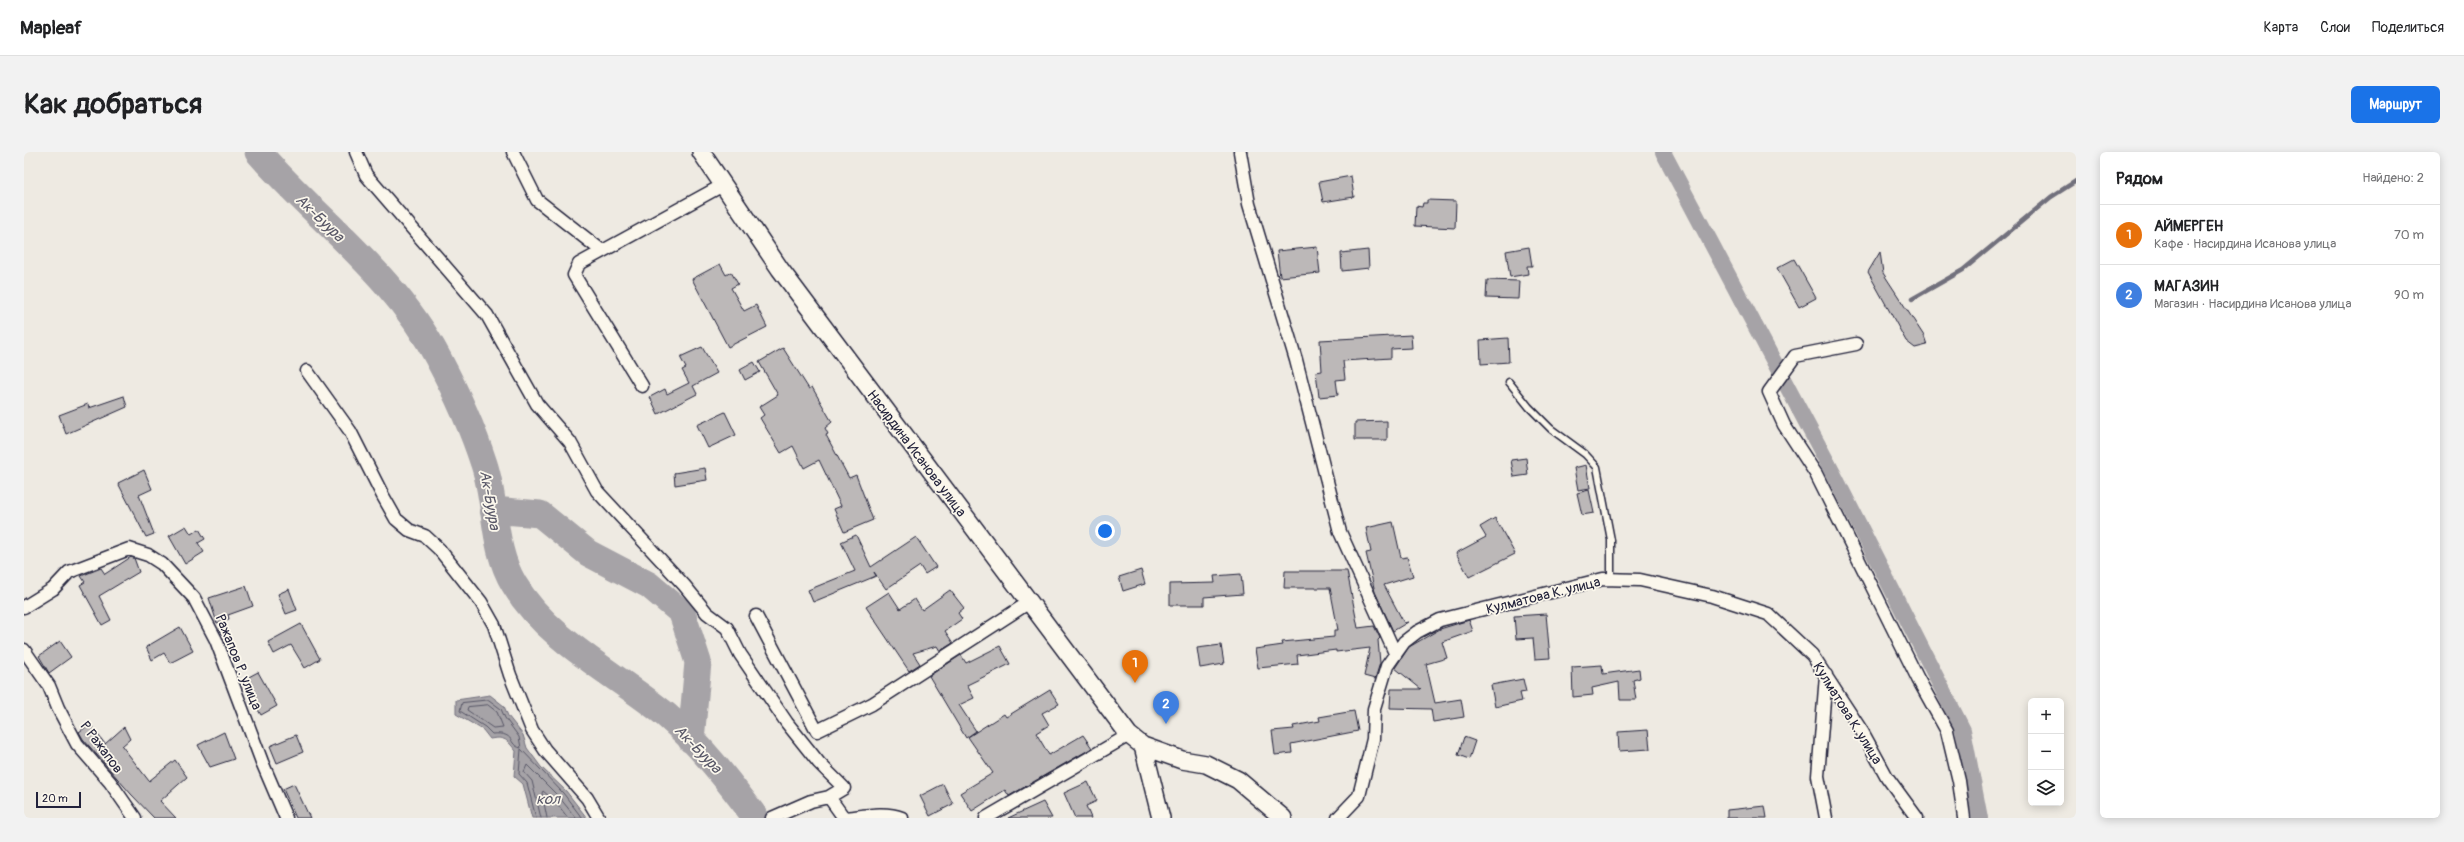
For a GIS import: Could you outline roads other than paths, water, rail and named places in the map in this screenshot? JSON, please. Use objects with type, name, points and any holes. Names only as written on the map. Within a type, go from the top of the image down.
[{"type":"main road","name":"Насирдина Исанова улица","points":[[701,152],[780,269],[1028,603],[1129,735],[1143,746],[1182,760],[1206,764],[1238,780],[1283,818]]},
{"type":"main road","points":[[1143,746],[1161,818]]},
{"type":"street","points":[[356,152],[366,174],[487,315],[537,404],[570,442],[597,492],[684,585],[707,613],[727,628],[740,654],[787,723],[819,763],[844,788],[829,797],[810,801],[772,818]]},
{"type":"street","points":[[512,152],[537,200],[602,251]]},
{"type":"street","points":[[1240,152],[1249,204],[1296,360],[1340,532],[1395,653]]},
{"type":"street","points":[[642,386],[574,275],[579,264],[723,185]]},
{"type":"street","points":[[1856,344],[1795,356],[1769,392],[1784,425],[1816,474],[1918,679],[1947,731],[1959,781],[1964,818]]},
{"type":"street","points":[[308,371],[350,431],[382,496],[396,519],[409,530],[425,536],[439,549],[481,602],[494,625],[510,675],[532,730],[545,750],[587,798],[599,818]]},
{"type":"street","name":"Ражапов Р. улица","points":[[24,606],[54,589],[70,572],[129,549],[148,555],[162,564],[194,598],[216,640],[230,672],[259,755],[286,818]]},
{"type":"street","name":"Кулматова К. улица","points":[[1338,818],[1359,796],[1373,739],[1374,709],[1386,666],[1395,653],[1416,632],[1440,620],[1603,579],[1640,580],[1712,596],[1768,614],[1812,655],[1826,675],[1887,777],[1917,818]]},
{"type":"street","points":[[756,616],[817,731],[872,704],[1028,603]]},
{"type":"street","name":"Р Ражапов","points":[[24,650],[49,686],[58,708],[77,744],[110,782],[135,818]]},
{"type":"street","points":[[1826,675],[1818,776],[1826,818]]},
{"type":"street","points":[[986,818],[1129,735]]},
{"type":"street","points":[[829,797],[845,818],[873,815],[895,815],[902,818]]},
{"type":"lane","points":[[1509,382],[1529,407],[1546,424],[1585,454],[1597,467],[1611,540],[1611,579]]},
{"type":"water","name":"кол","points":[[490,695],[504,706],[508,716],[523,735],[527,748],[541,767],[566,791],[587,818],[532,818],[523,784],[514,776],[516,751],[505,740],[499,738],[490,739],[483,730],[456,714],[456,700]]},
{"type":"waterway","name":"Ак-Буура","points":[[258,152],[378,275],[421,328],[451,383],[475,438],[488,479],[502,556],[514,584],[528,604],[545,623],[564,640],[584,656],[647,700],[679,727],[714,764],[756,818]]},
{"type":"waterway","points":[[1663,152],[1834,475],[1963,730],[1980,818]]},
{"type":"waterway","points":[[1912,299],[1963,270],[2051,197],[2076,181]]},
{"type":"waterway","points":[[493,510],[540,514],[588,553],[649,585],[682,613],[698,662],[691,740]]},
{"type":"place","name":"АЙМЕРГЕН","points":[[1135,683]]},
{"type":"place","name":"МАГАЗИН","points":[[1166,724]]}]
